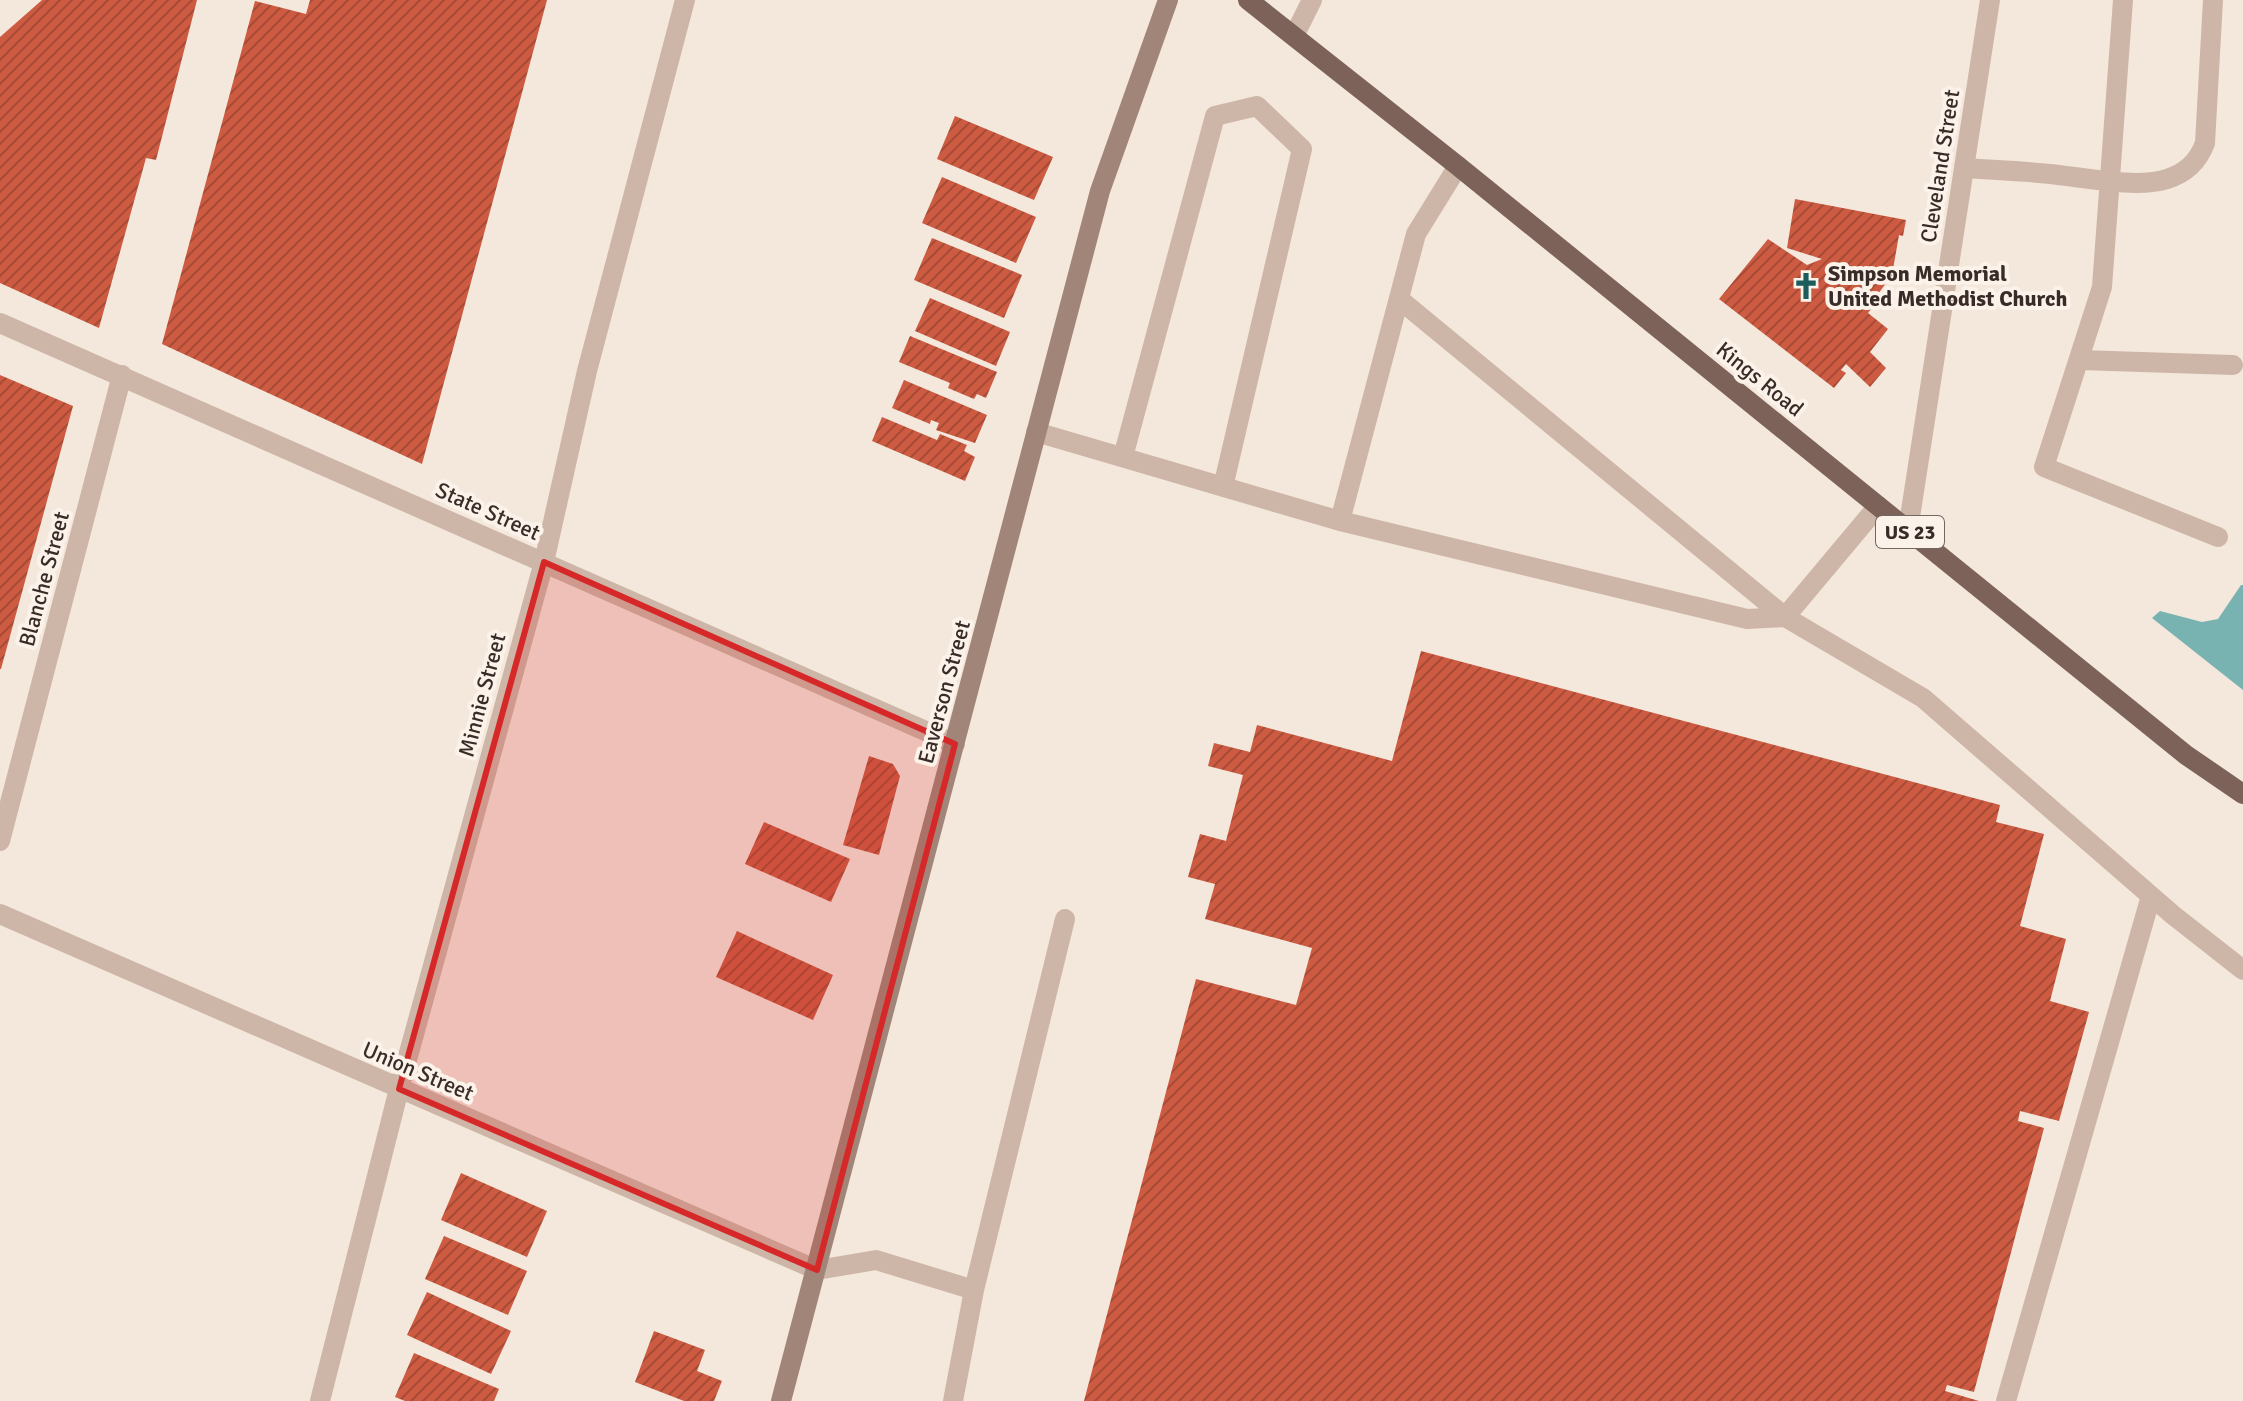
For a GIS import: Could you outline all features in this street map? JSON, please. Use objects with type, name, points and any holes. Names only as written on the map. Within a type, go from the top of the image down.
[{"type":"main road","name":"Kings Road","points":[[1248,0],[2186,755],[2243,794]]},
{"type":"main road","name":"US 23","points":[[2186,755],[2243,811]]},
{"type":"street","name":"Minnie Street","points":[[320,1401],[399,1089],[544,562],[587,371],[685,0]]},
{"type":"street","name":"Eaverson Street","points":[[781,1401],[1100,191],[1168,0]]},
{"type":"street","points":[[1294,36],[1312,0]]},
{"type":"street","name":"Cleveland Street","points":[[1908,530],[1990,0]]},
{"type":"street","points":[[2123,0],[2102,287],[2044,467],[2218,537]]},
{"type":"street","points":[[1964,168],[2048,173],[2108,181],[2164,181],[2185,172],[2199,158],[2205,143],[2213,0]]},
{"type":"street","points":[[1123,457],[1215,116],[1257,106],[1302,149],[1223,487]]},
{"type":"street","points":[[1340,521],[1416,234],[1458,166]]},
{"type":"street","points":[[1399,299],[1785,617],[1923,698],[2151,896],[2243,970]]},
{"type":"street","name":"State Street","points":[[0,323],[955,744]]},
{"type":"street","points":[[2080,360],[2233,365]]},
{"type":"street","name":"Blanche Street","points":[[0,841],[122,375]]},
{"type":"street","points":[[1036,432],[1340,521],[1747,619],[1785,617],[1878,506]]},
{"type":"street","points":[[2006,1401],[2151,896]]},
{"type":"street","name":"Union Street","points":[[0,914],[817,1270]]},
{"type":"street","points":[[953,1401],[974,1290],[1065,919]]},
{"type":"street","points":[[817,1270],[876,1260],[974,1290]]},
{"type":"highlighted area","points":[[544,562],[955,744],[817,1270],[399,1089]]},
{"type":"water","points":[[2241,585],[2243,690],[2152,618],[2160,611],[2202,622],[2218,619]]},
{"type":"building","points":[[42,0],[197,0],[156,160],[146,158],[99,328],[0,283],[0,37]]},
{"type":"building","points":[[310,0],[547,0],[422,464],[162,344],[255,1],[306,14]]},
{"type":"building","points":[[955,116],[1053,157],[1034,200],[937,159]]},
{"type":"building","points":[[942,177],[1036,217],[1016,263],[922,223]]},
{"type":"building","name":"Simpson Memorial United Methodist Church","points":[[1795,199],[1906,220],[1903,236],[1899,235],[1892,275],[1868,313],[1888,329],[1870,352],[1886,368],[1870,387],[1846,364],[1841,370],[1846,373],[1834,388],[1719,299],[1768,239],[1807,265],[1822,259],[1787,248]]},
{"type":"building","points":[[932,238],[1022,275],[1004,318],[914,280]]},
{"type":"building","points":[[930,298],[1010,332],[996,366],[915,331]]},
{"type":"building","points":[[910,336],[997,372],[986,398],[977,394],[974,399],[948,388],[950,383],[899,362]]},
{"type":"building","points":[[0,375],[73,406],[1,669],[0,669]]},
{"type":"building","points":[[904,380],[987,415],[975,443],[936,430],[939,423],[931,420],[930,424],[892,408]]},
{"type":"building","points":[[882,417],[937,440],[940,434],[967,445],[964,451],[975,457],[965,481],[872,441]]},
{"type":"building","points":[[1421,651],[2000,805],[1996,822],[2044,834],[2020,926],[2066,939],[2050,1001],[2089,1012],[2059,1121],[2020,1111],[2018,1121],[2044,1128],[1974,1392],[1947,1385],[1945,1391],[1979,1401],[1084,1401],[1196,979],[1296,1005],[1312,948],[1205,919],[1215,884],[1188,877],[1200,834],[1226,841],[1243,775],[1208,766],[1214,743],[1250,752],[1257,725],[1392,761]]},
{"type":"building","points":[[869,756],[893,764],[900,776],[879,855],[843,845]]},
{"type":"building","points":[[764,822],[850,859],[831,902],[745,864]]},
{"type":"building","points":[[737,931],[833,975],[813,1020],[716,977]]},
{"type":"building","points":[[461,1173],[547,1211],[527,1257],[441,1220]]},
{"type":"building","points":[[444,1236],[527,1271],[508,1315],[425,1279]]},
{"type":"building","points":[[427,1292],[511,1331],[491,1374],[407,1335]]},
{"type":"building","points":[[654,1331],[705,1350],[697,1371],[722,1381],[714,1401],[684,1401],[635,1382]]},
{"type":"building","points":[[414,1353],[499,1389],[494,1401],[405,1401],[395,1397]]},
{"type":"place","name":"Simpson Memorial United Methodist Church","points":[[1806,286]]}]
